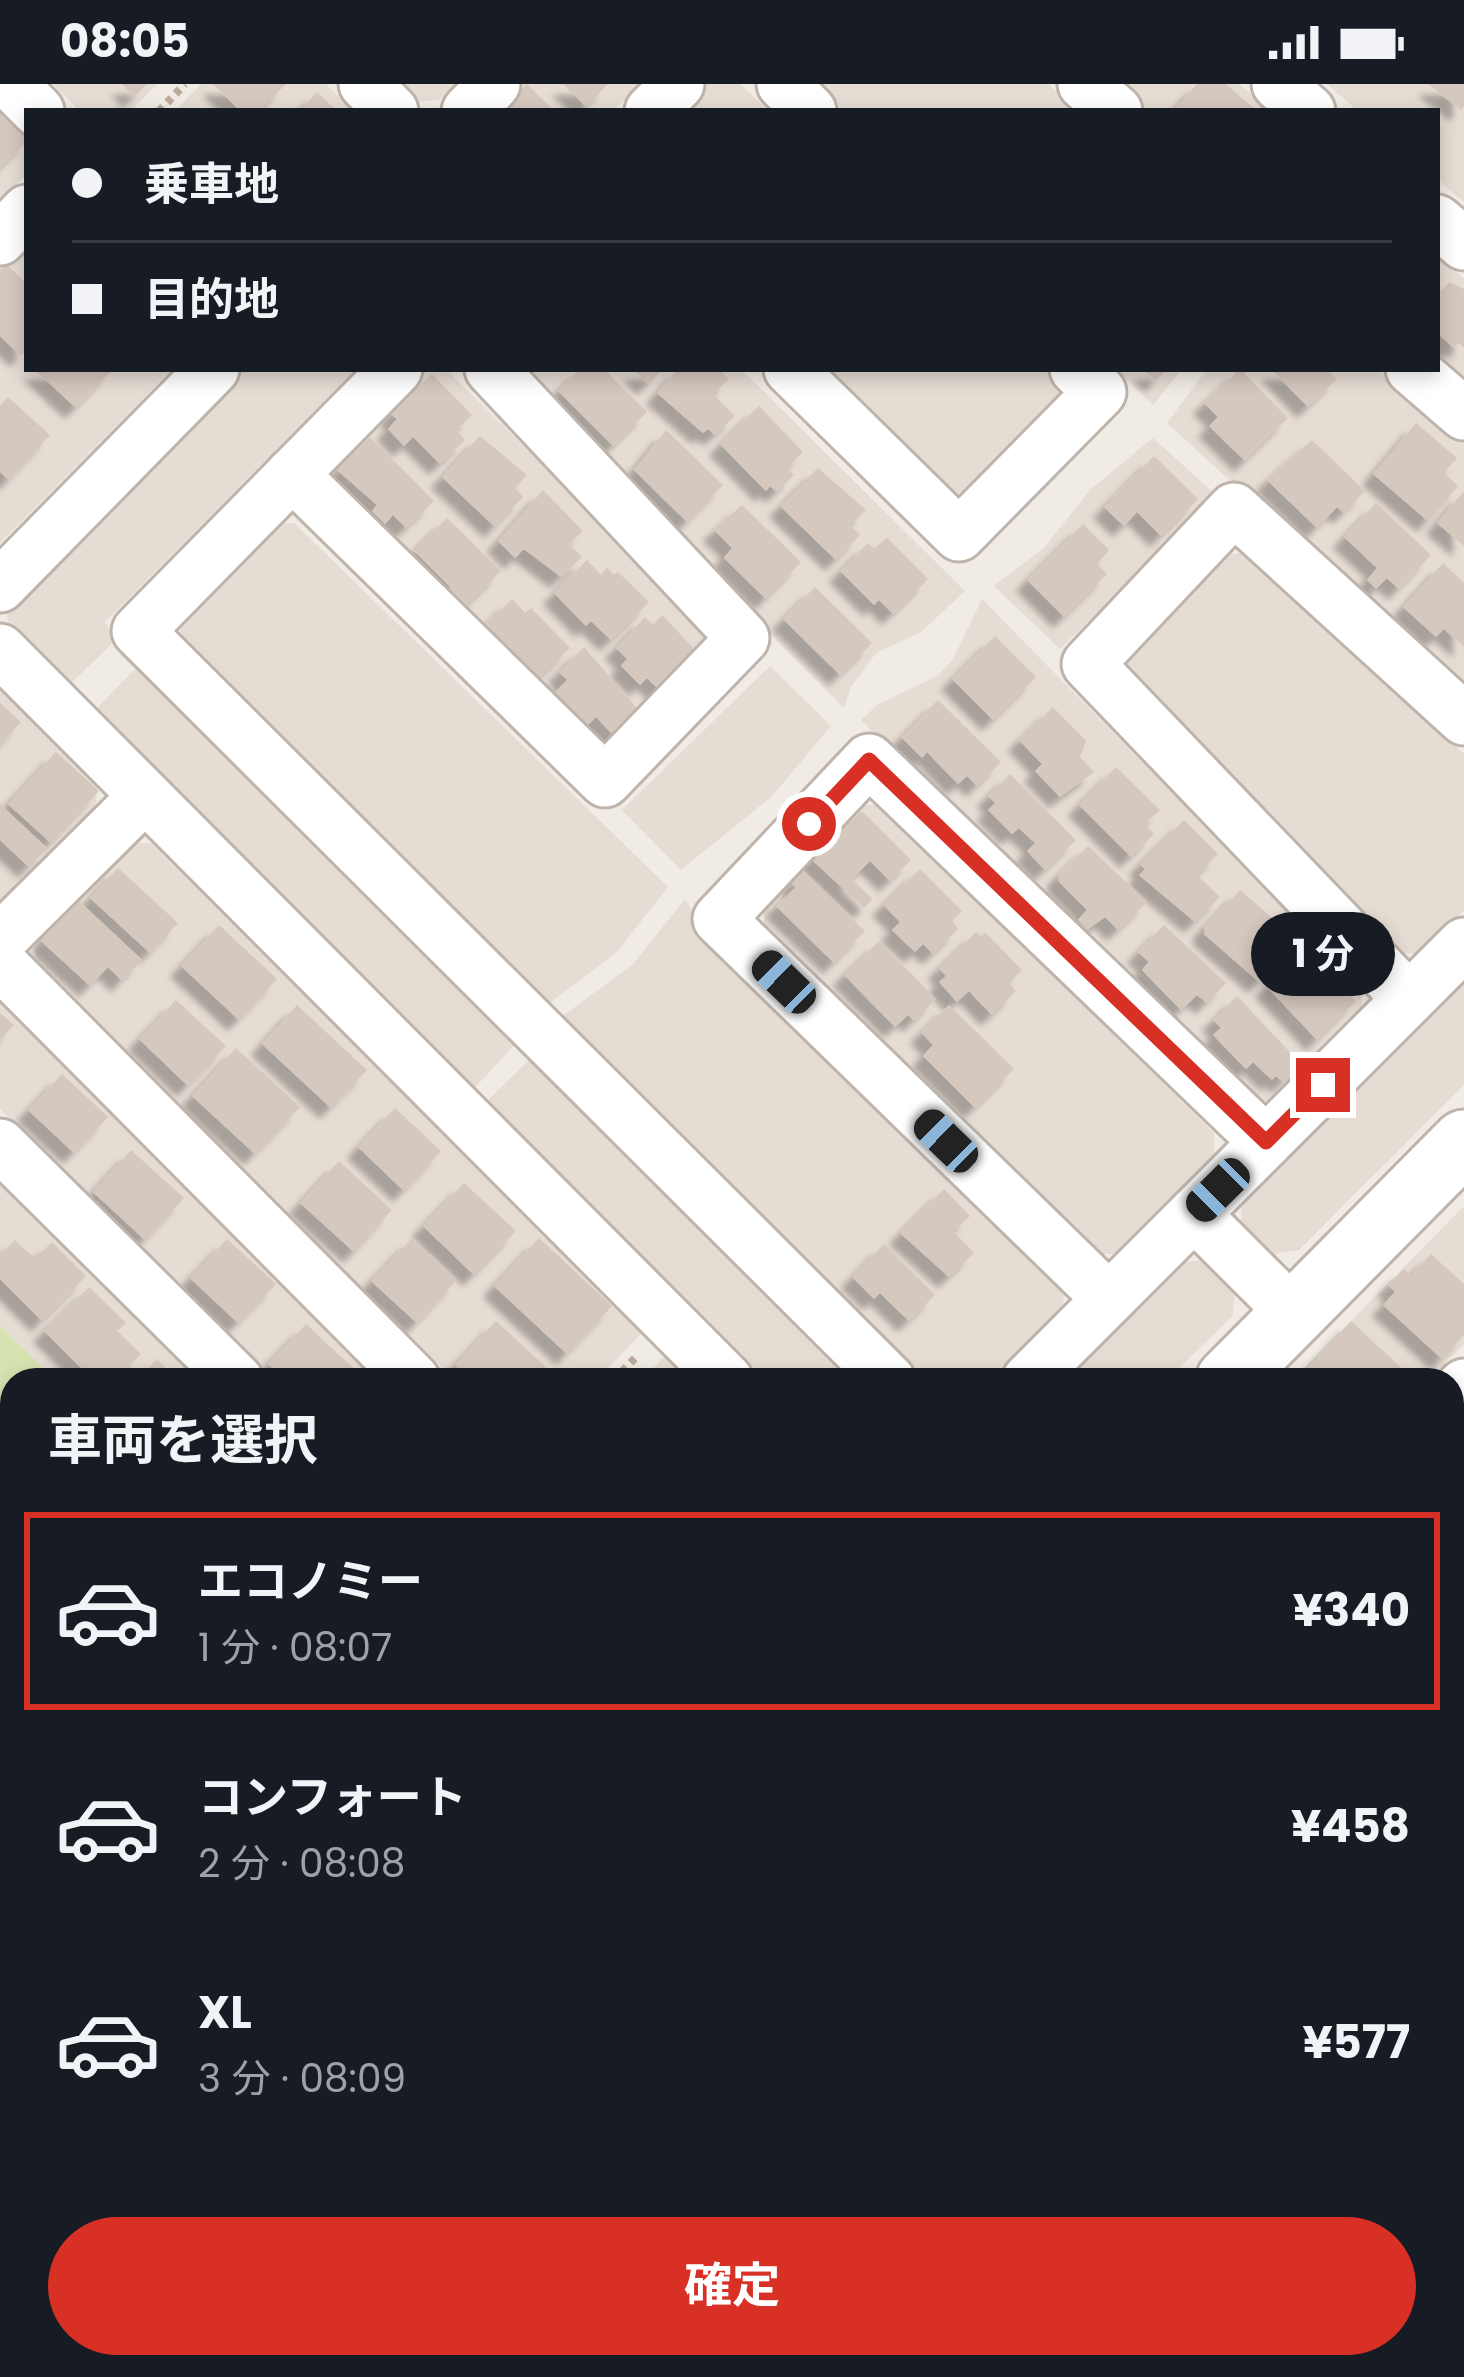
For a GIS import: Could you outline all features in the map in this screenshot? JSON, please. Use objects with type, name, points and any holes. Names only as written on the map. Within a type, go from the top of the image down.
[{"type":"street","points":[[11,84],[35,108]]},
{"type":"street","points":[[365,84],[389,108]]},
{"type":"street","points":[[471,108],[494,84]]},
{"type":"street","points":[[654,108],[678,84]]},
{"type":"street","points":[[783,84],[808,108]]},
{"type":"street","points":[[1084,84],[1112,108]]},
{"type":"street","points":[[1278,84],[1306,108]]},
{"type":"street","points":[[0,239],[24,215]]},
{"type":"street","points":[[1440,224],[1464,244]]},
{"type":"street","points":[[0,586],[210,372]]},
{"type":"street","points":[[393,372],[138,631],[877,1368]]},
{"type":"street","points":[[292,474],[604,781],[742,638],[494,372]]},
{"type":"street","points":[[793,372],[959,535],[1100,392],[1079,372]]},
{"type":"street","points":[[1415,372],[1464,414]]},
{"type":"street","points":[[1409,999],[1088,664],[1234,509],[1464,719]]},
{"type":"street","points":[[0,650],[715,1368]]},
{"type":"street","points":[[1109,1299],[719,919],[869,760],[1266,1142]]},
{"type":"street","points":[[0,940],[146,796]]},
{"type":"street","points":[[1040,1368],[1464,944]]},
{"type":"street","points":[[0,963],[402,1368]]},
{"type":"street","points":[[1240,1368],[1464,1142]]},
{"type":"street","points":[[0,1145],[225,1368]]},
{"type":"street","points":[[1194,1214],[1294,1314]]},
{"type":"path","points":[[162,108],[185,84]]},
{"type":"shaded area","points":[[53,84],[157,84],[134,108],[77,108]]},
{"type":"shaded area","points":[[201,84],[326,84],[350,108],[178,108]]},
{"type":"shaded area","points":[[396,84],[455,84],[439,100],[414,102]]},
{"type":"shaded area","points":[[521,84],[640,84],[616,108],[497,108]]},
{"type":"shaded area","points":[[706,84],[740,84],[766,108],[681,108]]},
{"type":"shaded area","points":[[809,84],[1048,84],[1076,108],[835,108]]},
{"type":"shaded area","points":[[1118,84],[1239,84],[1267,108],[1146,108]]},
{"type":"shaded area","points":[[1327,84],[1464,84],[1464,202],[1440,182],[1440,108],[1355,108]]},
{"type":"shaded area","points":[[0,99],[24,123],[24,177],[0,201]]},
{"type":"shaded area","points":[[24,241],[24,372],[169,372],[0,543],[0,265]]},
{"type":"shaded area","points":[[1440,258],[1464,279],[1464,383],[1440,363]]},
{"type":"shaded area","points":[[233,372],[353,372],[105,622],[115,641],[66,688],[8,628],[6,598]]},
{"type":"shaded area","points":[[416,372],[449,372],[711,631],[712,662],[619,755],[589,752],[328,492],[329,461]]},
{"type":"shaded area","points":[[511,372],[744,372],[965,591],[921,632],[876,653],[851,687],[844,708]]},
{"type":"shaded area","points":[[810,372],[1050,372],[1067,387],[1067,416],[948,508]]},
{"type":"shaded area","points":[[1118,372],[1180,372],[1153,405]]},
{"type":"shaded area","points":[[1205,372],[1380,372],[1464,444],[1464,695],[1167,423]]},
{"type":"shaded area","points":[[1153,438],[1217,496],[1060,649],[994,586],[1044,548],[1091,489]]},
{"type":"shaded area","points":[[268,523],[294,523],[668,887],[617,952],[547,1005],[180,641],[180,612]]},
{"type":"shaded area","points":[[1246,553],[1464,754],[1464,910],[1421,954],[1394,952],[1122,683],[1120,655],[1218,555]]},
{"type":"shaded area","points":[[982,599],[1362,986],[1361,1013],[1273,1101],[1246,1101],[861,720],[877,705],[937,676],[952,661]]},
{"type":"shaded area","points":[[139,665],[520,1039],[470,1093],[93,712]]},
{"type":"shaded area","points":[[770,666],[831,726],[772,796],[681,870],[622,810]]},
{"type":"shaded area","points":[[0,687],[97,783],[96,808],[0,903]]},
{"type":"shaded area","points":[[855,805],[881,805],[1214,1133],[1214,1163],[1123,1254],[1096,1254],[764,923],[763,896]]},
{"type":"shaded area","points":[[130,843],[152,843],[645,1330],[608,1368],[443,1368],[37,965],[34,939]]},
{"type":"shaded area","points":[[685,899],[701,924],[1064,1290],[1063,1315],[1011,1368],[913,1368],[560,1018],[633,964]]},
{"type":"shaded area","points":[[1464,975],[1464,1085],[1299,1250],[1273,1254],[1241,1223],[1242,1198]]},
{"type":"shaded area","points":[[0,997],[373,1368],[260,1368],[0,1109]]},
{"type":"shaded area","points":[[534,1055],[848,1368],[747,1368],[481,1107]]},
{"type":"shaded area","points":[[0,1171],[195,1368],[43,1368],[0,1326]]},
{"type":"shaded area","points":[[1464,1206],[1464,1344],[1440,1368],[1305,1368]]},
{"type":"shaded area","points":[[1206,1260],[1235,1289],[1233,1315],[1179,1368],[1075,1368],[1180,1262]]},
{"type":"shaded area","points":[[668,1353],[683,1368],[654,1368]]},
{"type":"green space","points":[[0,1326],[43,1368],[0,1368]]},
{"type":"building","points":[[122,84],[147,84],[134,97]]},
{"type":"building","points":[[213,84],[286,84],[262,108],[237,108]]},
{"type":"building","points":[[527,84],[551,108],[504,108]]},
{"type":"building","points":[[563,84],[608,84],[586,107]]},
{"type":"building","points":[[1197,84],[1226,84],[1254,108],[1176,108]]},
{"type":"building","points":[[1428,84],[1464,84],[1464,106],[1461,110]]},
{"type":"building","points":[[317,92],[334,108],[302,108]]},
{"type":"building","points":[[0,104],[24,128],[24,144],[0,168]]},
{"type":"building","points":[[6,264],[24,281],[21,356],[0,336],[0,270]]},
{"type":"building","points":[[1449,282],[1464,289],[1464,348],[1458,343],[1454,348],[1440,336],[1440,292]]},
{"type":"building","points":[[37,372],[110,372],[76,408]]},
{"type":"building","points":[[577,372],[607,372],[647,412],[613,446],[558,391]]},
{"type":"building","points":[[636,372],[660,372],[648,384]]},
{"type":"building","points":[[675,372],[721,372],[729,379],[713,394],[735,416],[715,435],[708,429],[703,433],[657,393]]},
{"type":"building","points":[[1237,372],[1243,372],[1288,418],[1245,461],[1209,426],[1218,417],[1204,403]]},
{"type":"building","points":[[1274,372],[1329,372],[1337,379],[1308,407]]},
{"type":"building","points":[[432,374],[472,415],[456,430],[465,440],[440,464],[413,437],[404,446],[388,429],[397,419],[390,413]]},
{"type":"building","points":[[8,397],[50,435],[9,480],[0,472],[0,406]]},
{"type":"building","points":[[759,406],[803,452],[787,468],[794,475],[777,492],[770,486],[766,491],[720,444]]},
{"type":"building","points":[[1416,423],[1457,458],[1444,473],[1458,486],[1428,521],[1373,474]]},
{"type":"building","points":[[666,430],[723,485],[687,522],[634,470]]},
{"type":"building","points":[[480,436],[527,475],[515,488],[523,497],[495,527],[442,477]]},
{"type":"building","points":[[370,437],[434,501],[406,528],[393,515],[385,524],[372,511],[377,505],[337,470]]},
{"type":"building","points":[[1312,440],[1365,491],[1344,513],[1337,507],[1317,528],[1267,480]]},
{"type":"building","points":[[1154,456],[1198,499],[1161,536],[1137,512],[1124,526],[1104,507]]},
{"type":"building","points":[[818,468],[866,510],[850,525],[860,535],[836,560],[780,506]]},
{"type":"building","points":[[543,490],[583,531],[569,544],[582,557],[561,577],[524,549],[515,558],[498,541]]},
{"type":"building","points":[[1464,491],[1464,546],[1437,523]]},
{"type":"building","points":[[1376,503],[1431,555],[1399,589],[1387,578],[1376,589],[1367,580],[1377,568],[1344,537]]},
{"type":"building","points":[[742,505],[801,562],[766,599],[724,558],[732,548],[714,530]]},
{"type":"building","points":[[447,518],[501,571],[463,609],[445,592],[450,587],[414,551]]},
{"type":"building","points":[[1083,524],[1109,550],[1097,564],[1107,574],[1064,617],[1027,580]]},
{"type":"building","points":[[887,538],[928,579],[893,614],[879,600],[874,605],[840,571],[868,543],[874,549]]},
{"type":"building","points":[[587,560],[601,575],[607,568],[614,575],[618,572],[649,602],[611,640],[591,621],[586,626],[554,593]]},
{"type":"building","points":[[1443,563],[1464,583],[1464,647],[1444,629],[1436,637],[1403,607]]},
{"type":"building","points":[[815,587],[872,643],[840,675],[783,619]]},
{"type":"building","points":[[512,599],[525,613],[531,608],[570,648],[538,679],[485,625]]},
{"type":"building","points":[[662,615],[700,655],[663,693],[647,678],[640,685],[621,666],[627,659],[616,648],[645,617],[653,625]]},
{"type":"building","points":[[995,636],[1036,677],[993,720],[952,679]]},
{"type":"building","points":[[584,647],[643,715],[618,740],[596,717],[588,725],[555,692],[567,680],[559,672]]},
{"type":"building","points":[[938,700],[1001,762],[977,786],[967,776],[958,784],[927,752],[922,758],[901,737]]},
{"type":"building","points":[[0,703],[21,722],[0,744]]},
{"type":"building","points":[[1053,707],[1086,741],[1080,757],[1094,772],[1060,797],[1035,771],[1042,764],[1019,740]]},
{"type":"building","points":[[56,752],[99,791],[51,843],[8,804]]},
{"type":"building","points":[[1116,767],[1160,810],[1145,824],[1154,834],[1131,857],[1079,805]]},
{"type":"building","points":[[1010,774],[1076,840],[1045,870],[1027,851],[1035,843],[1019,828],[1012,834],[988,810],[995,803],[988,796]]},
{"type":"building","points":[[0,804],[47,848],[29,867],[0,840]]},
{"type":"building","points":[[862,811],[911,860],[890,881],[870,861],[852,879],[872,899],[864,908],[810,858]]},
{"type":"building","points":[[1184,820],[1218,854],[1197,875],[1220,897],[1195,922],[1139,875],[1145,869],[1140,864]]},
{"type":"building","points":[[1088,846],[1147,902],[1118,930],[1105,917],[1087,930],[1078,920],[1087,910],[1059,882],[1058,875]]},
{"type":"building","points":[[118,868],[178,923],[150,953],[90,898]]},
{"type":"building","points":[[920,869],[962,911],[952,921],[958,929],[933,954],[923,944],[915,952],[892,930],[900,922],[883,905]]},
{"type":"building","points":[[803,870],[865,931],[834,963],[776,906],[796,887],[791,882]]},
{"type":"building","points":[[1240,890],[1286,930],[1287,937],[1273,952],[1281,959],[1259,982],[1204,934],[1204,927]]},
{"type":"building","points":[[78,900],[142,960],[122,981],[108,967],[90,986],[41,941]]},
{"type":"building","points":[[219,925],[277,979],[239,1020],[181,966]]},
{"type":"building","points":[[1164,925],[1226,983],[1207,1003],[1197,995],[1181,1010],[1142,970],[1149,962],[1138,952]]},
{"type":"building","points":[[976,932],[981,936],[985,932],[1022,970],[1009,983],[1016,991],[992,1015],[969,991],[957,1002],[939,982],[946,976],[939,968]]},
{"type":"building","points":[[879,941],[936,999],[914,1021],[908,1015],[895,1027],[844,975]]},
{"type":"building","points":[[1304,950],[1356,1001],[1317,1040],[1266,986]]},
{"type":"building","points":[[1237,996],[1301,1064],[1283,1082],[1276,1076],[1272,1080],[1253,1062],[1246,1069],[1213,1035],[1221,1028],[1213,1020]]},
{"type":"building","points":[[176,1000],[226,1046],[188,1086],[139,1039]]},
{"type":"building","points":[[297,1005],[367,1070],[331,1108],[262,1044]]},
{"type":"building","points":[[949,1005],[1014,1069],[975,1108],[923,1056],[933,1045],[921,1032]]},
{"type":"building","points":[[0,1013],[14,1025],[0,1040]]},
{"type":"building","points":[[236,1048],[300,1107],[255,1154],[192,1096]]},
{"type":"building","points":[[62,1074],[108,1117],[74,1153],[28,1110]]},
{"type":"building","points":[[395,1108],[441,1151],[404,1191],[358,1147]]},
{"type":"building","points":[[131,1150],[184,1198],[145,1240],[93,1192]]},
{"type":"building","points":[[339,1161],[392,1210],[354,1252],[300,1203]]},
{"type":"building","points":[[464,1183],[516,1231],[474,1275],[423,1226]]},
{"type":"building","points":[[944,1189],[970,1216],[953,1231],[974,1253],[949,1277],[900,1233]]},
{"type":"building","points":[[412,1238],[457,1280],[417,1323],[371,1281]]},
{"type":"building","points":[[539,1238],[612,1306],[567,1354],[494,1286]]},
{"type":"building","points":[[227,1239],[276,1284],[238,1323],[190,1278]]},
{"type":"building","points":[[15,1240],[35,1259],[52,1242],[86,1276],[42,1321],[0,1279],[0,1255]]},
{"type":"building","points":[[884,1244],[935,1295],[909,1321],[880,1293],[874,1299],[852,1277]]},
{"type":"building","points":[[1431,1254],[1464,1284],[1464,1335],[1442,1359],[1383,1305],[1395,1292],[1388,1285],[1404,1269],[1411,1275]]},
{"type":"building","points":[[89,1287],[126,1323],[117,1331],[141,1354],[127,1368],[81,1368],[44,1331]]},
{"type":"building","points":[[496,1321],[547,1368],[458,1368],[455,1365]]},
{"type":"building","points":[[1351,1321],[1401,1368],[1308,1368]]},
{"type":"building","points":[[306,1324],[353,1368],[272,1368],[268,1364]]},
{"type":"route","points":[[809,824],[869,760],[1266,1142],[1323,1085]]}]
